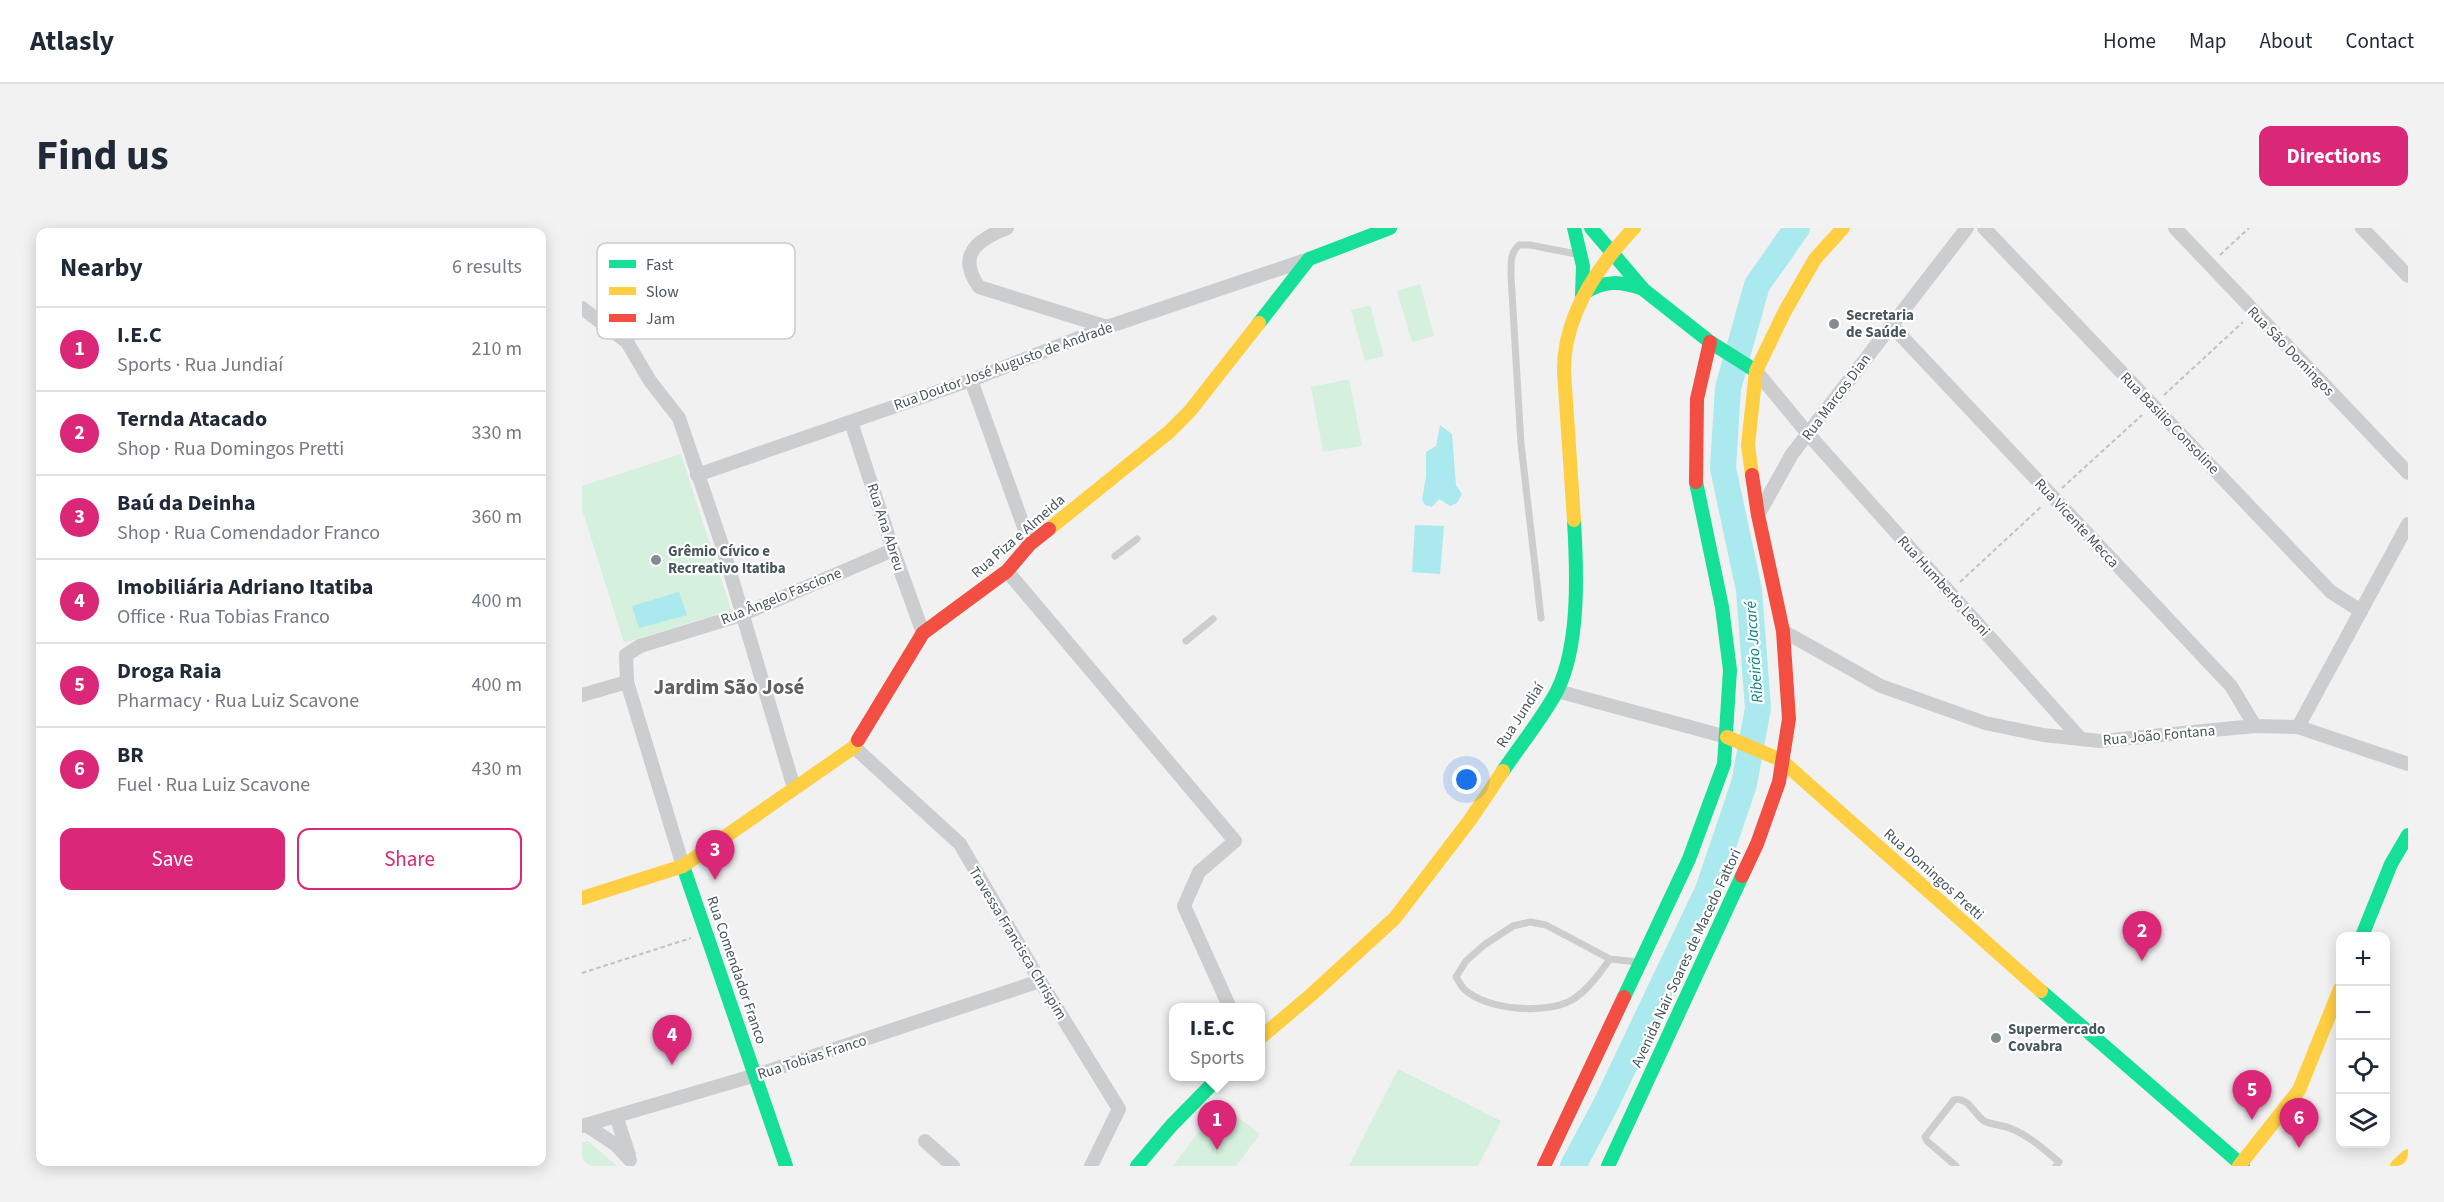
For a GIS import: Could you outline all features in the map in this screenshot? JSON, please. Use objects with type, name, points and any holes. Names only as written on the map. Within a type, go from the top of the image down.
[{"type":"main road","points":[[1309,259],[1390,228]]},
{"type":"main road","points":[[1574,228],[1582,255],[1582,295]]},
{"type":"main road","points":[[1591,228],[1644,290],[1714,344],[1750,368]]},
{"type":"main road","name":"Rua Jundiaí","points":[[1265,1034],[1395,918],[1470,820],[1557,691],[1566,667],[1574,624],[1576,572],[1564,350],[1582,295],[1611,251],[1634,228]]},
{"type":"main road","name":"Avenida Nair Soares de Macedo Fattori","points":[[1608,1166],[1757,844],[1779,782],[1778,759],[1789,719],[1783,631],[1758,515],[1748,445],[1750,368],[1815,259],[1843,228]]},
{"type":"main road","name":"Rua Piza e Almeida","points":[[582,898],[683,866],[854,747],[923,633],[1007,571],[1030,544],[1169,432],[1190,411],[1309,259]]},
{"type":"main road","points":[[1582,295],[1598,284],[1619,280],[1644,290]]},
{"type":"main road","points":[[1544,1166],[1689,859],[1731,739],[1730,670],[1722,607],[1696,489],[1697,399],[1714,344]]},
{"type":"main road","name":"Rua Domingos Pretti","points":[[1731,739],[1778,759],[2241,1165]]},
{"type":"main road","points":[[2364,932],[2391,864],[2408,835]]},
{"type":"main road","name":"Rua Comendador Franco","points":[[683,866],[786,1166]]},
{"type":"main road","points":[[2241,1165],[2299,1090],[2336,998]]},
{"type":"main road","points":[[1137,1166],[1171,1126],[1216,1081]]},
{"type":"main road","points":[[2397,1166],[2408,1156]]},
{"type":"street","points":[[1007,228],[977,243],[970,256],[969,273],[979,287],[1107,327]]},
{"type":"street","name":"Rua Marcos Dian","points":[[1758,515],[1792,454],[1809,435],[1967,228]]},
{"type":"street","name":"Rua Basilio Consoline","points":[[1984,228],[2331,592],[2361,611]]},
{"type":"street","name":"Rua São Domingos","points":[[2175,228],[2408,473]]},
{"type":"street","points":[[2362,228],[2408,276]]},
{"type":"street","name":"Rua Doutor José Augusto de Andrade","points":[[697,475],[971,380],[1107,327],[1309,259]]},
{"type":"street","points":[[582,308],[597,319]]},
{"type":"street","name":"Rua Vicente Mecca","points":[[1891,325],[2231,686],[2255,726]]},
{"type":"street","points":[[623,339],[650,381],[679,418],[722,545],[794,788]]},
{"type":"street","name":"Rua Humberto Leoni","points":[[1750,368],[2079,738]]},
{"type":"street","points":[[971,380],[1030,544]]},
{"type":"street","name":"Rua Ana Abreu","points":[[851,422],[923,633]]},
{"type":"street","points":[[2298,727],[2408,524]]},
{"type":"street","name":"Rua Ângelo Fascione","points":[[627,682],[626,655],[640,646],[741,615],[893,550]]},
{"type":"street","points":[[1007,571],[1235,841],[1198,872],[1184,906],[1228,1003]]},
{"type":"street","name":"Rua João Fontana","points":[[1783,631],[1881,687],[1985,723],[2043,735],[2100,741],[2255,726],[2298,727],[2408,764]]},
{"type":"street","points":[[582,695],[627,682]]},
{"type":"street","name":"Rua Comendador Franco","points":[[627,682],[683,866]]},
{"type":"street","name":"Rua Domingos Pretti","points":[[1557,691],[1731,739]]},
{"type":"street","name":"Travessa Francisca Chrispim","points":[[854,747],[960,844],[1040,981],[1119,1109],[1091,1166]]},
{"type":"street","name":"Rua Tobias Franco","points":[[584,1126],[756,1076],[1040,981]]},
{"type":"street","points":[[616,1116],[631,1163]]},
{"type":"street","points":[[584,1126],[610,1140],[631,1163]]},
{"type":"street","points":[[925,1141],[953,1166]]},
{"type":"lane","points":[[1541,618],[1521,444],[1510,276],[1513,250],[1519,245],[1582,255]]},
{"type":"lane","points":[[1115,556],[1137,539]]},
{"type":"lane","points":[[1186,641],[1213,619]]},
{"type":"lane","points":[[1610,959],[1581,994],[1569,1002],[1546,1008],[1501,1007],[1464,990],[1456,977],[1466,961],[1484,945],[1514,926],[1530,922],[1546,925],[1610,959],[1641,962]]},
{"type":"lane","points":[[1953,1164],[1925,1137],[1954,1100],[1959,1099],[1965,1101],[1984,1121],[2012,1129],[2043,1148],[2059,1162],[2056,1166]]},
{"type":"path","points":[[2210,265],[2249,228]]},
{"type":"path","points":[[1949,592],[2254,312]]},
{"type":"path","points":[[582,973],[707,933]]},
{"type":"green space","points":[[1420,284],[1434,336],[1412,342],[1397,291]]},
{"type":"green space","points":[[1370,305],[1384,356],[1365,361],[1351,310]]},
{"type":"green space","points":[[1349,379],[1362,446],[1323,452],[1311,387]]},
{"type":"green space","name":"Grêmio Cívico e Recreativo Itatiba","points":[[681,454],[731,610],[624,643],[582,509],[582,486]]},
{"type":"green space","points":[[1398,1069],[1501,1121],[1478,1166],[1349,1166]]},
{"type":"green space","points":[[1220,1104],[1260,1134],[1236,1166],[1173,1166]]},
{"type":"green space","points":[[588,1141],[617,1166],[582,1166],[582,1143]]},
{"type":"water","points":[[1440,425],[1452,434],[1456,485],[1462,494],[1457,503],[1450,506],[1439,499],[1432,507],[1425,505],[1422,499],[1426,477],[1426,452],[1436,446]]},
{"type":"water","points":[[1415,525],[1444,526],[1440,574],[1412,572]]},
{"type":"water","points":[[679,592],[687,615],[639,628],[632,606]]},
{"type":"waterway","name":"Ribeirão Jacaré","points":[[1573,1166],[1605,1106],[1708,890],[1744,784],[1758,708],[1749,590],[1723,468],[1728,388],[1757,285],[1797,228]]},
{"type":"traffic: fast","points":[[1259,323],[1309,259],[1390,228]]},
{"type":"traffic: fast","points":[[1574,228],[1583,266],[1582,295]]},
{"type":"traffic: fast","points":[[1591,228],[1644,290],[1710,342],[1756,371]]},
{"type":"traffic: fast","points":[[1584,293],[1613,283],[1643,289]]},
{"type":"traffic: fast","points":[[1624,997],[1689,859],[1724,764],[1730,670],[1722,607],[1696,482]]},
{"type":"traffic: fast","points":[[1503,771],[1552,701],[1570,652],[1576,584],[1574,520]]},
{"type":"traffic: fast","points":[[2364,932],[2391,864],[2408,835]]},
{"type":"traffic: fast","points":[[683,866],[786,1166]]},
{"type":"traffic: fast","points":[[1608,1166],[1742,876]]},
{"type":"traffic: fast","points":[[2041,991],[2243,1166]]},
{"type":"traffic: fast","points":[[1137,1166],[1171,1126],[1215,1081]]},
{"type":"traffic: slow","points":[[1574,520],[1564,372],[1569,331],[1595,276],[1634,228]]},
{"type":"traffic: slow","points":[[1752,475],[1748,445],[1756,371],[1785,311],[1815,259],[1843,228]]},
{"type":"traffic: slow","points":[[1049,529],[1169,432],[1190,411],[1259,323]]},
{"type":"traffic: slow","points":[[1727,737],[1781,760],[2041,991]]},
{"type":"traffic: slow","points":[[582,898],[683,866],[854,747],[858,740]]},
{"type":"traffic: slow","points":[[1265,1034],[1395,918],[1470,820],[1503,771]]},
{"type":"traffic: slow","points":[[2239,1166],[2299,1090],[2336,999]]},
{"type":"traffic: slow","points":[[2397,1166],[2408,1156]]},
{"type":"traffic: jam","points":[[1696,482],[1697,399],[1710,342]]},
{"type":"traffic: jam","points":[[1742,876],[1757,844],[1779,782],[1789,719],[1783,631],[1758,515],[1752,475]]},
{"type":"traffic: jam","points":[[858,740],[923,633],[1007,571],[1030,544],[1049,529]]},
{"type":"traffic: jam","points":[[1544,1166],[1624,997]]},
{"type":"place","name":"Secretaria de Saúde","points":[[1834,324]]},
{"type":"place","name":"Grêmio Cívico e Recreativo Itatiba","points":[[656,560]]},
{"type":"place","name":"Baú da Deinha","points":[[715,880]]},
{"type":"place","name":"Ternda Atacado","points":[[2142,961]]},
{"type":"place","name":"Supermercado Covabra","points":[[1996,1038]]},
{"type":"place","name":"Imobiliária Adriano Itatiba","points":[[672,1065]]},
{"type":"place","name":"Droga Raia","points":[[2252,1120]]},
{"type":"place","name":"BR","points":[[2299,1148]]},
{"type":"place","name":"I.E.C","points":[[1217,1150]]},
{"type":"district","name":"Jardim São José","points":[[729,687]]}]
